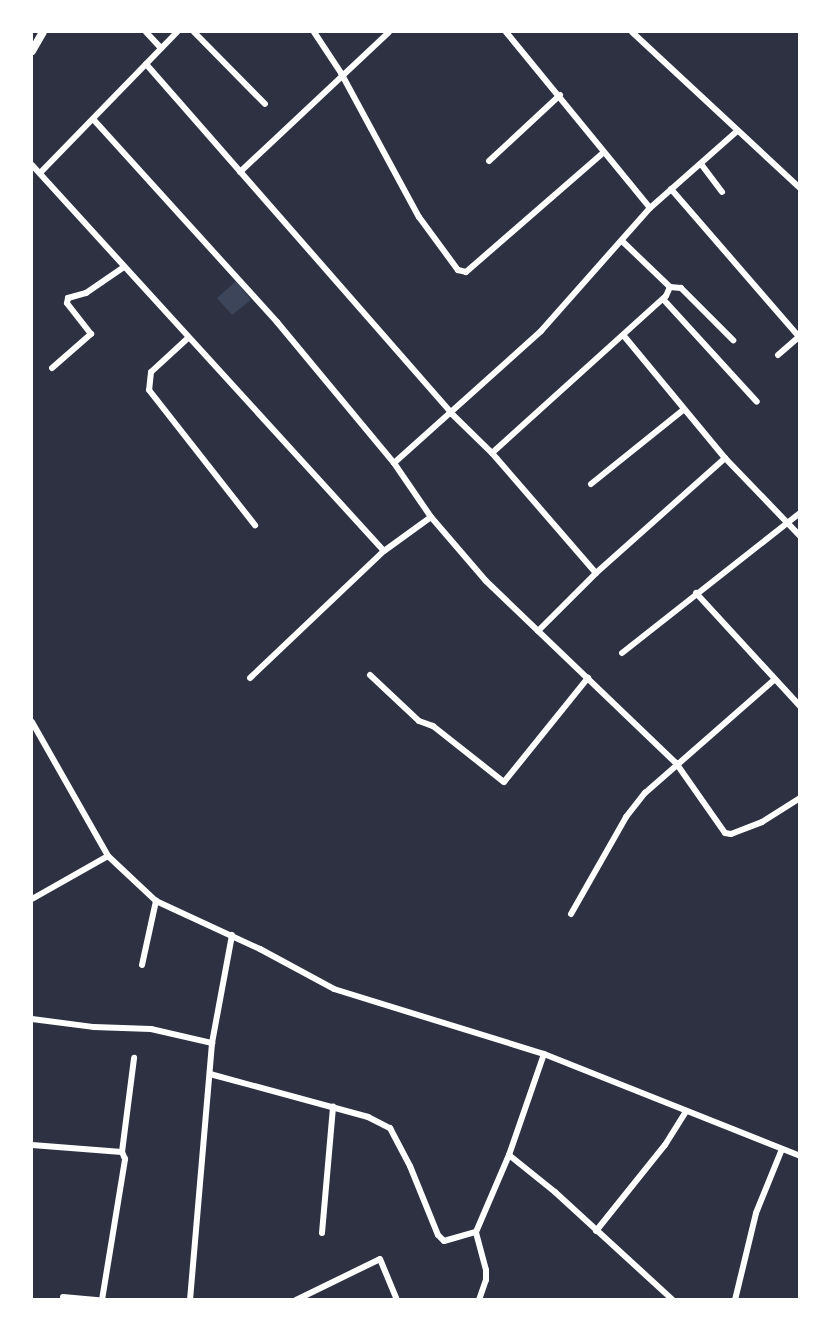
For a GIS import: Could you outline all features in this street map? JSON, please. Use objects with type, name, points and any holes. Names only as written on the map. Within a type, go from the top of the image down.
[{"type":"street","points":[[32,40],[38,32]]},
{"type":"street","points":[[32,51],[43,32]]},
{"type":"street","points":[[146,32],[161,48]]},
{"type":"street","points":[[40,173],[177,32]]},
{"type":"street","points":[[194,32],[265,104]]},
{"type":"street","points":[[314,32],[341,73],[419,217],[458,270],[463,272],[603,153]]},
{"type":"street","points":[[240,172],[341,73],[389,32]]},
{"type":"street","points":[[506,32],[650,208]]},
{"type":"street","points":[[632,32],[800,188]]},
{"type":"street","points":[[146,64],[452,414],[492,453],[596,573]]},
{"type":"street","points":[[489,162],[559,95]]},
{"type":"street","points":[[93,119],[278,322],[394,463],[431,517],[486,581],[676,763],[725,833],[731,834],[762,822],[800,798]]},
{"type":"street","points":[[394,463],[452,414],[541,331],[623,242],[650,208],[737,131]]},
{"type":"street","points":[[701,164],[722,192]]},
{"type":"street","points":[[32,165],[384,551]]},
{"type":"street","points":[[671,189],[799,337],[778,355]]},
{"type":"street","points":[[623,242],[670,287],[681,288],[733,340]]},
{"type":"street","points":[[52,368],[91,334],[67,303],[68,298],[86,292],[124,267]]},
{"type":"street","points":[[492,453],[624,336],[663,299],[670,287]]},
{"type":"street","points":[[663,299],[757,402]]},
{"type":"street","points":[[624,336],[725,458],[800,536]]},
{"type":"street","points":[[188,338],[151,372],[149,390],[255,525]]},
{"type":"street","points":[[591,484],[683,410]]},
{"type":"street","points":[[538,631],[596,573],[725,458]]},
{"type":"street","points":[[622,653],[800,513]]},
{"type":"street","points":[[250,678],[384,551],[431,517]]},
{"type":"street","points":[[696,593],[800,706]]},
{"type":"street","points":[[370,675],[419,721],[433,726],[504,782],[588,678]]},
{"type":"street","points":[[570,914],[626,817],[676,763],[774,680]]},
{"type":"street","points":[[32,722],[108,856],[156,901],[232,935],[334,989],[544,1054],[800,1156]]},
{"type":"street","points":[[32,899],[108,856]]},
{"type":"street","points":[[142,965],[156,901]]},
{"type":"street","points":[[190,1300],[212,1042],[232,935]]},
{"type":"street","points":[[32,1019],[94,1027],[151,1029],[212,1042]]},
{"type":"street","points":[[479,1300],[486,1280],[486,1269],[476,1232],[509,1156],[544,1054]]},
{"type":"street","points":[[63,1297],[101,1300],[125,1159],[122,1152],[134,1058]]},
{"type":"street","points":[[210,1074],[368,1116],[390,1128],[410,1166],[438,1235],[444,1241],[476,1232]]},
{"type":"street","points":[[322,1233],[333,1106]]},
{"type":"street","points":[[596,1231],[665,1145],[686,1111]]},
{"type":"street","points":[[32,1145],[122,1152]]},
{"type":"street","points":[[735,1300],[756,1213],[782,1149]]},
{"type":"street","points":[[509,1156],[673,1300]]},
{"type":"street","points":[[296,1300],[309,1297],[380,1259],[397,1300]]},
{"type":"shaded area","points":[[236,281],[251,300],[232,315],[217,298]]}]
